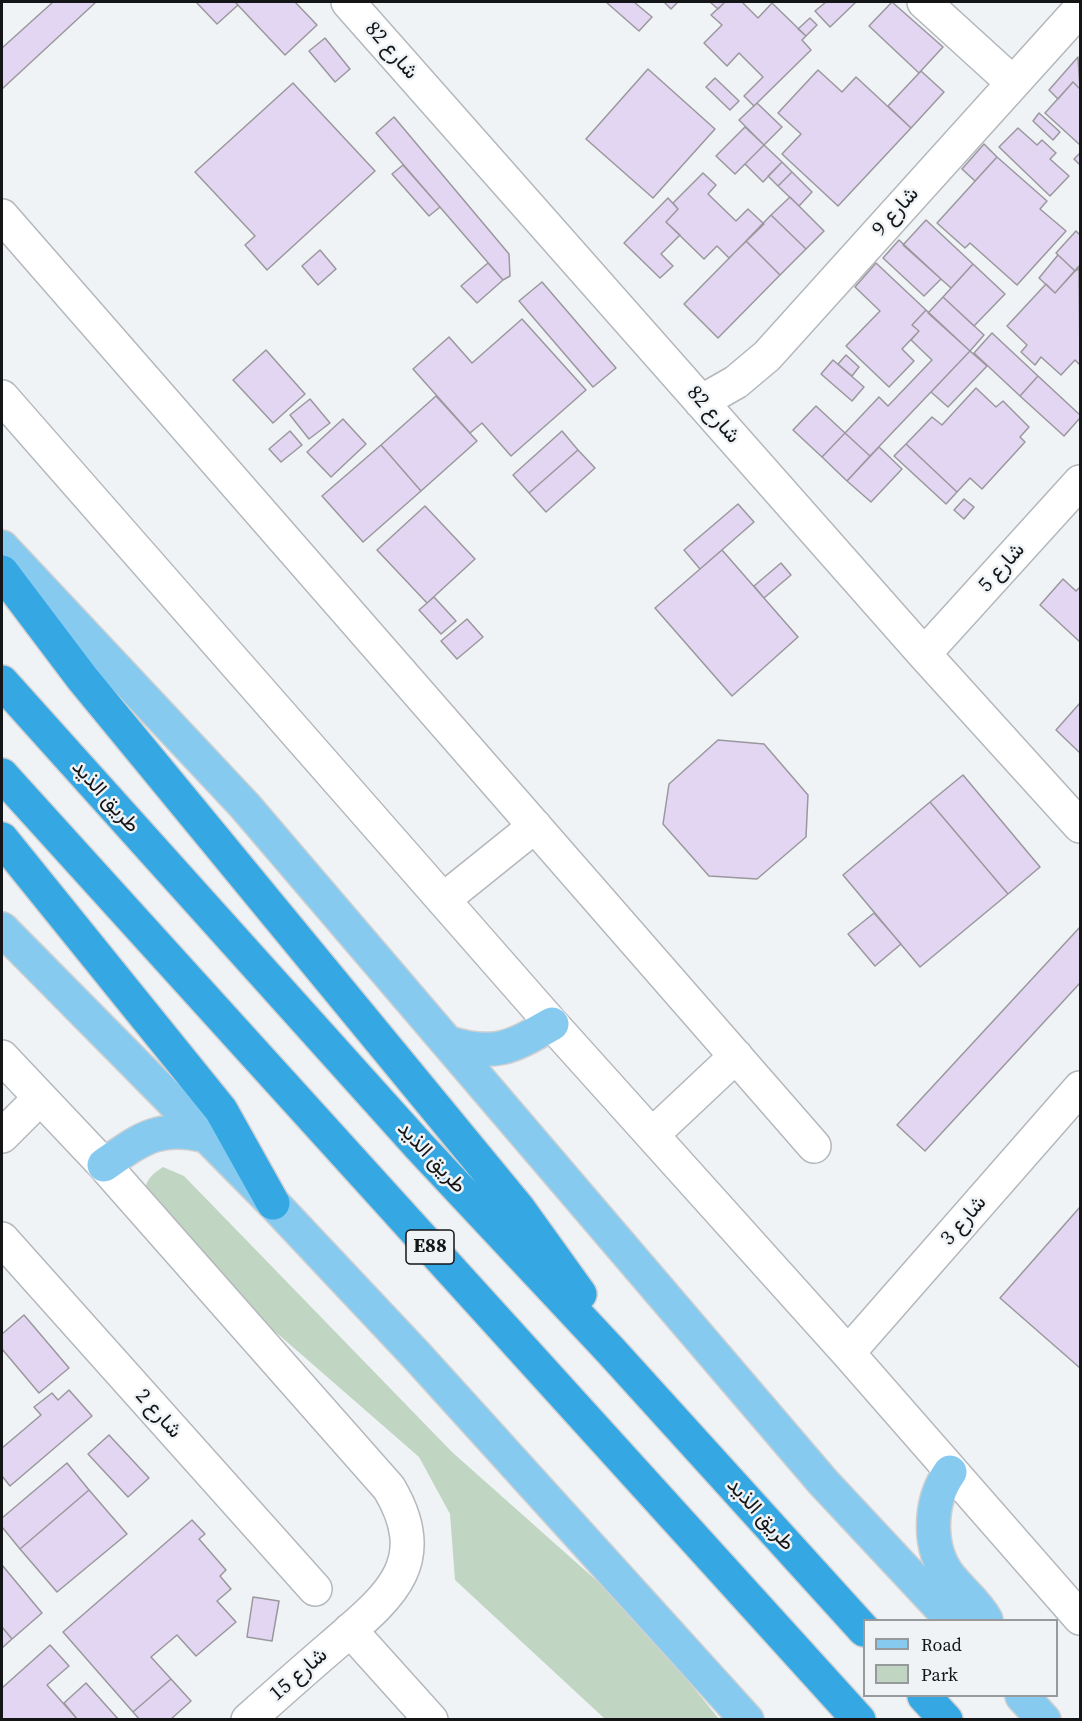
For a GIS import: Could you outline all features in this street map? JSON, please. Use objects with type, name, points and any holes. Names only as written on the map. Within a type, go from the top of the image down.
[{"type":"highway","points":[[2,572],[82,678],[519,1209],[585,1301],[611,1351]]},
{"type":"highway","name":"طريق الذيد","points":[[2,682],[404,1129],[611,1351],[863,1629]]},
{"type":"highway","name":"E88","points":[[2,775],[859,1719]]},
{"type":"highway","points":[[2,839],[221,1110],[273,1203]]},
{"type":"highway","points":[[926,1697],[946,1719]]},
{"type":"main road","points":[[2,547],[245,807],[823,1482],[950,1619]]},
{"type":"main road","points":[[2,929],[273,1203],[417,1356],[747,1719]]},
{"type":"main road","points":[[449,1043],[465,1048],[500,1049],[516,1045],[552,1024]]},
{"type":"main road","points":[[104,1165],[142,1138],[157,1133],[174,1131],[206,1136]]},
{"type":"main road","points":[[950,1472],[940,1485],[935,1502],[936,1547],[949,1576],[985,1619]]},
{"type":"main road","points":[[1024,1697],[1044,1719]]},
{"type":"street","name":"شارع 82","points":[[348,2],[924,654],[1080,826]]},
{"type":"street","points":[[924,2],[1013,83]]},
{"type":"street","name":"شارع 9","points":[[701,402],[736,382],[767,356],[1080,9]]},
{"type":"street","points":[[2,216],[814,1146]]},
{"type":"street","points":[[2,397],[552,1024],[848,1353],[1080,1618]]},
{"type":"street","name":"شارع 5","points":[[924,654],[1080,482]]},
{"type":"street","points":[[443,900],[535,826]]},
{"type":"street","points":[[652,1135],[736,1056]]},
{"type":"street","name":"شارع 15","points":[[2,1057],[104,1165],[389,1488],[402,1510],[407,1530],[402,1570],[394,1588],[350,1630],[248,1719]]},
{"type":"street","name":"شارع 3","points":[[848,1353],[1080,1089]]},
{"type":"street","points":[[2,1136],[40,1098]]},
{"type":"street","name":"شارع 2","points":[[2,1239],[315,1589]]},
{"type":"street","points":[[350,1630],[431,1719]]},
{"type":"green space","points":[[163,1167],[184,1176],[452,1452],[633,1613],[719,1719],[605,1719],[455,1580],[450,1514],[419,1457],[271,1328],[149,1210],[146,1185],[148,1180]]},
{"type":"building","points":[[53,2],[96,2],[2,89],[2,48]]},
{"type":"building","points":[[196,2],[235,2],[238,5],[217,24]]},
{"type":"building","points":[[235,2],[295,2],[317,25],[285,55]]},
{"type":"building","points":[[606,2],[634,2],[652,17],[639,31]]},
{"type":"building","points":[[664,2],[678,2],[671,9]]},
{"type":"building","points":[[710,2],[725,2],[718,9]]},
{"type":"building","points":[[725,2],[742,2],[758,18],[772,3],[806,36],[802,40],[811,50],[754,106],[744,96],[763,77],[739,53],[727,66],[704,43],[722,25],[711,15]]},
{"type":"building","points":[[826,2],[856,2],[830,27],[815,11]]},
{"type":"building","points":[[892,2],[943,47],[919,73],[869,26]]},
{"type":"building","points":[[810,18],[817,25],[806,36],[798,29]]},
{"type":"building","points":[[325,38],[350,69],[335,82],[309,51]]},
{"type":"building","points":[[1078,57],[1080,89],[1073,82],[1058,99],[1049,90]]},
{"type":"building","points":[[648,69],[715,129],[653,198],[586,139]]},
{"type":"building","points":[[818,70],[842,92],[856,77],[911,128],[838,206],[782,154],[801,134],[778,113]]},
{"type":"building","points":[[921,71],[944,92],[911,128],[888,106]]},
{"type":"building","points":[[715,78],[739,101],[730,110],[706,87]]},
{"type":"building","points":[[1073,82],[1080,89],[1080,145],[1045,113]]},
{"type":"building","points":[[293,83],[375,171],[267,270],[245,245],[255,236],[195,172]]},
{"type":"building","points":[[757,103],[782,127],[764,145],[739,120]]},
{"type":"building","points":[[1039,113],[1060,132],[1053,140],[1033,121]]},
{"type":"building","points":[[394,117],[509,254],[510,276],[503,280],[376,133]]},
{"type":"building","points":[[745,127],[764,145],[735,174],[716,156]]},
{"type":"building","points":[[1018,128],[1037,145],[1042,140],[1056,153],[1050,159],[1069,176],[1050,196],[999,147]]},
{"type":"building","points":[[984,144],[997,157],[975,181],[962,169]]},
{"type":"building","points":[[764,145],[782,162],[763,182],[745,164]]},
{"type":"building","points":[[1080,153],[1080,165],[1074,159]]},
{"type":"building","points":[[997,157],[1047,201],[1040,209],[1066,231],[1017,285],[970,243],[965,248],[937,223]]},
{"type":"building","points":[[782,162],[792,172],[778,186],[768,176]]},
{"type":"building","points":[[403,165],[440,207],[429,216],[392,174]]},
{"type":"building","points":[[792,172],[812,192],[799,206],[778,186]]},
{"type":"building","points":[[703,173],[716,185],[708,194],[736,221],[748,209],[764,224],[729,258],[717,246],[704,259],[666,222],[678,209],[673,203]]},
{"type":"building","points":[[790,197],[824,231],[806,249],[771,215]]},
{"type":"building","points":[[668,198],[678,209],[666,222],[680,235],[661,254],[673,266],[660,278],[624,243]]},
{"type":"building","points":[[771,215],[806,249],[780,275],[746,241]]},
{"type":"building","points":[[926,220],[973,264],[951,288],[903,245]]},
{"type":"building","points":[[1076,231],[1080,235],[1080,268],[1075,271],[1056,253]]},
{"type":"building","points":[[899,240],[941,279],[924,296],[883,258]]},
{"type":"building","points":[[746,241],[780,275],[718,338],[684,304]]},
{"type":"building","points":[[320,250],[336,269],[318,285],[302,266]]},
{"type":"building","points":[[1058,255],[1075,271],[1055,293],[1039,278]]},
{"type":"building","points":[[488,263],[503,280],[477,303],[461,286]]},
{"type":"building","points":[[876,263],[926,310],[912,325],[919,331],[902,349],[914,361],[889,387],[846,346],[880,311],[855,287]]},
{"type":"building","points":[[973,264],[1005,294],[974,326],[943,297]]},
{"type":"building","points":[[1079,266],[1080,365],[1075,360],[1061,375],[1041,357],[1035,365],[1021,352],[1027,345],[1007,326],[1046,284],[1055,293]]},
{"type":"building","points":[[542,282],[616,368],[593,387],[519,301]]},
{"type":"building","points":[[943,297],[984,335],[970,351],[928,313]]},
{"type":"building","points":[[926,310],[970,351],[870,456],[845,433],[879,397],[888,406],[932,360],[911,340],[919,331],[912,325]]},
{"type":"building","points":[[522,319],[586,390],[511,456],[482,423],[470,433],[413,369],[449,337],[472,363]]},
{"type":"building","points":[[992,333],[1038,376],[1020,396],[974,353]]},
{"type":"building","points":[[266,350],[305,394],[273,423],[233,380]]},
{"type":"building","points":[[970,351],[987,366],[948,407],[931,392]]},
{"type":"building","points":[[846,355],[859,367],[852,376],[838,364]]},
{"type":"building","points":[[833,360],[864,387],[852,401],[821,374]]},
{"type":"building","points":[[1038,376],[1080,415],[1080,418],[1064,436],[1020,396]]},
{"type":"building","points":[[976,388],[996,407],[1003,401],[1029,427],[1020,437],[1025,442],[982,489],[970,478],[957,492],[906,444],[932,417],[942,425]]},
{"type":"building","points":[[436,396],[477,441],[421,491],[381,445]]},
{"type":"building","points":[[310,399],[330,423],[309,439],[290,415]]},
{"type":"building","points":[[816,406],[845,433],[822,457],[793,430]]},
{"type":"building","points":[[343,419],[366,444],[331,477],[307,452]]},
{"type":"building","points":[[290,431],[302,445],[281,462],[269,449]]},
{"type":"building","points":[[562,431],[578,450],[529,493],[513,475]]},
{"type":"building","points":[[845,433],[870,456],[847,481],[822,457]]},
{"type":"building","points":[[906,444],[957,492],[946,504],[894,456]]},
{"type":"building","points":[[381,445],[421,491],[363,542],[322,496]]},
{"type":"building","points":[[879,447],[902,469],[871,502],[847,481]]},
{"type":"building","points":[[578,450],[595,468],[546,512],[529,493]]},
{"type":"building","points":[[964,499],[974,507],[964,519],[954,510]]},
{"type":"building","points":[[738,504],[754,522],[700,569],[684,550]]},
{"type":"building","points":[[425,506],[475,559],[427,603],[377,550]]},
{"type":"building","points":[[722,550],[798,637],[732,696],[655,608]]},
{"type":"building","points":[[781,563],[791,575],[764,598],[754,586]]},
{"type":"building","points":[[1063,579],[1076,591],[1080,587],[1080,642],[1040,605]]},
{"type":"building","points":[[434,597],[456,621],[441,634],[419,610]]},
{"type":"building","points":[[467,619],[483,637],[457,659],[441,641]]},
{"type":"building","points":[[1080,703],[1080,753],[1056,730]]},
{"type":"building","points":[[718,740],[764,744],[808,795],[806,837],[757,879],[709,876],[663,824],[669,784]]},
{"type":"building","points":[[963,775],[1040,867],[1008,894],[930,802]]},
{"type":"building","points":[[930,802],[1008,894],[920,967],[843,875]]},
{"type":"building","points":[[874,913],[901,944],[875,966],[848,934]]},
{"type":"building","points":[[1080,927],[1080,983],[925,1151],[897,1125]]},
{"type":"building","points":[[1080,1207],[1080,1368],[1000,1298]]},
{"type":"building","points":[[24,1315],[69,1368],[39,1393],[2,1349],[2,1334]]},
{"type":"building","points":[[69,1390],[92,1416],[10,1486],[2,1476],[2,1448],[41,1415],[34,1407],[52,1393],[58,1400]]},
{"type":"building","points":[[109,1435],[149,1478],[128,1497],[88,1454]]},
{"type":"building","points":[[67,1463],[89,1490],[20,1549],[2,1527],[2,1518]]},
{"type":"building","points":[[89,1490],[127,1534],[57,1592],[20,1549]]},
{"type":"building","points":[[192,1520],[205,1534],[199,1539],[226,1570],[220,1576],[231,1589],[217,1601],[236,1622],[196,1656],[177,1635],[151,1657],[171,1679],[133,1712],[63,1632]]},
{"type":"building","points":[[2,1565],[42,1613],[12,1639],[2,1627]]},
{"type":"building","points":[[253,1597],[279,1601],[272,1641],[247,1637]]},
{"type":"building","points":[[2,1627],[12,1639],[2,1648]]},
{"type":"building","points":[[50,1645],[69,1666],[47,1685],[78,1720],[2,1720],[2,1688]]},
{"type":"building","points":[[171,1679],[191,1701],[170,1720],[140,1720],[133,1712]]},
{"type":"building","points":[[86,1683],[119,1720],[78,1720],[64,1703]]}]
